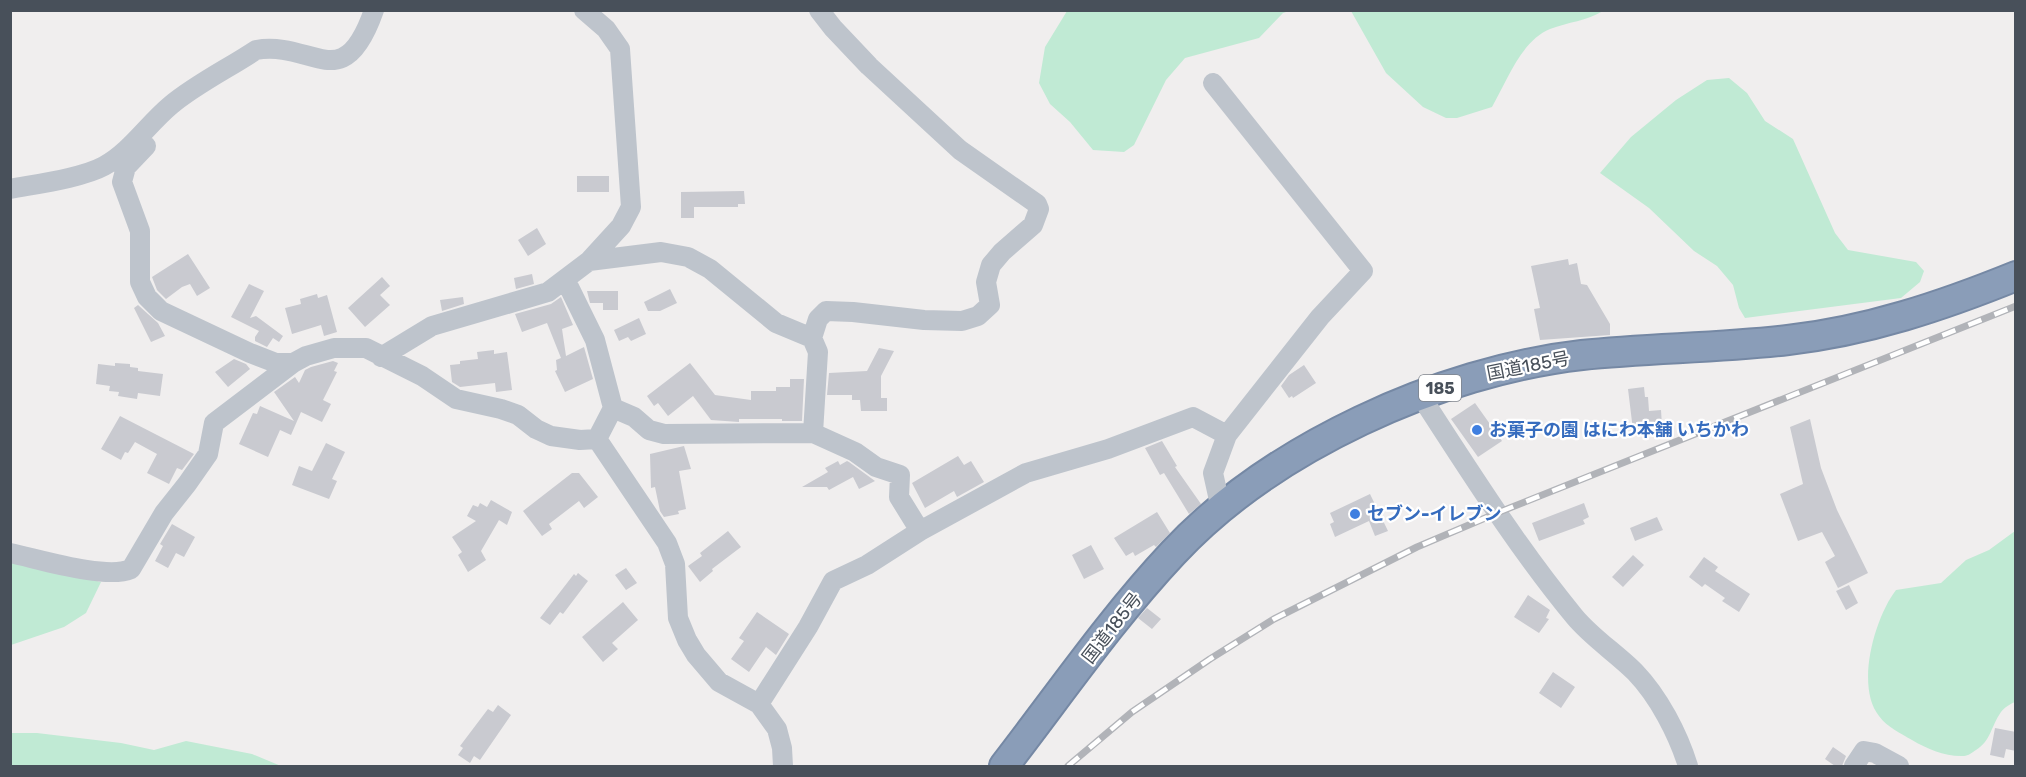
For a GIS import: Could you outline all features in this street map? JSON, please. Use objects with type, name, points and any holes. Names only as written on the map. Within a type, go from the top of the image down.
[{"type":"highway","name":"国道185号","points":[[1004,766],[1120,615],[1175,551],[1251,484],[1360,422],[1420,395],[1494,371],[1545,360],[1583,355],[1789,340],[1850,330],[1915,314],[2016,276]]},
{"type":"street","points":[[10,189],[67,178],[103,167],[125,150],[173,103],[256,50],[271,48],[324,61],[341,58],[356,49],[366,34],[374,10]]},
{"type":"street","points":[[381,357],[397,345],[432,326],[549,292],[589,261],[621,226],[631,207],[620,49],[606,29],[584,10]]},
{"type":"street","points":[[813,433],[818,352],[812,338],[818,319],[826,311],[924,320],[963,321],[978,316],[990,305],[986,282],[991,265],[1002,252],[1033,225],[1039,209],[1036,204],[960,150],[869,66],[819,10]]},
{"type":"street","points":[[1213,83],[1363,271],[1320,316],[1227,435],[1213,473],[1221,509]]},
{"type":"street","points":[[146,128],[149,142],[126,167],[122,182],[140,231],[140,282],[147,297],[161,311],[249,353],[276,363],[293,363]]},
{"type":"street","points":[[589,261],[661,252],[688,257],[710,268],[776,322],[812,338]]},
{"type":"street","points":[[565,279],[595,340],[613,408],[597,439]]},
{"type":"street","points":[[10,553],[94,571],[124,572],[131,569],[164,513],[208,454],[214,423],[293,363],[306,356],[334,348],[366,348],[422,376],[456,399],[518,415],[536,429],[550,436],[580,440],[597,439]]},
{"type":"street","points":[[1420,395],[1532,563],[1576,619],[1635,672],[1651,692],[1689,766]]},
{"type":"street","points":[[613,408],[634,417],[649,430],[664,434],[813,433],[855,452],[876,467],[900,475],[899,497],[920,531]]},
{"type":"street","points":[[759,704],[808,627],[833,581],[867,565],[920,531],[1026,473],[1108,448],[1193,417],[1227,435]]},
{"type":"street","points":[[597,439],[667,543],[675,564],[678,618],[687,640],[696,655],[719,682],[759,704],[777,729],[782,748],[783,766]]},
{"type":"street","points":[[1854,766],[1864,751],[1875,753],[1899,766]]},
{"type":"green space","points":[[1067,11],[1289,11],[1283,13],[1259,38],[1185,58],[1166,80],[1134,145],[1124,152],[1093,150],[1070,122],[1050,104],[1039,83],[1045,47]]},
{"type":"green space","points":[[1351,11],[1603,11],[1550,29],[1540,35],[1523,52],[1492,107],[1457,118],[1446,118],[1423,107],[1386,73]]},
{"type":"green space","points":[[1729,78],[1747,93],[1765,121],[1793,139],[1835,233],[1848,250],[1916,262],[1924,271],[1920,282],[1901,298],[1745,318],[1739,308],[1733,285],[1717,266],[1694,251],[1649,208],[1600,173],[1631,137],[1676,100],[1707,80]]},
{"type":"green space","points":[[2015,531],[2015,702],[2002,711],[1985,742],[1972,753],[1957,756],[1937,752],[1890,727],[1879,716],[1872,703],[1868,670],[1881,617],[1896,590],[1941,583],[1966,560],[1989,550]]},
{"type":"green space","points":[[11,561],[101,582],[86,613],[64,627],[11,645]]},
{"type":"green space","points":[[11,733],[37,733],[121,743],[154,750],[186,741],[252,754],[281,766],[11,766]]},
{"type":"building","points":[[577,176],[609,176],[609,192],[577,192]]},
{"type":"building","points":[[744,191],[745,204],[738,204],[738,207],[694,207],[694,218],[681,218],[681,192]]},
{"type":"building","points":[[537,228],[546,244],[528,256],[518,240]]},
{"type":"building","points":[[188,254],[210,288],[197,296],[190,284],[166,299],[157,290],[152,277]]},
{"type":"building","points":[[1568,259],[1569,265],[1577,263],[1581,284],[1587,285],[1610,324],[1610,335],[1540,340],[1534,309],[1540,308],[1531,266]]},
{"type":"building","points":[[532,274],[534,284],[516,289],[514,278]]},
{"type":"building","points":[[382,277],[390,286],[380,295],[390,305],[365,327],[348,308]]},
{"type":"building","points":[[249,284],[264,291],[250,318],[256,316],[283,336],[279,342],[273,338],[267,347],[255,341],[259,331],[231,317]]},
{"type":"building","points":[[670,289],[677,303],[660,311],[648,311],[644,302]]},
{"type":"building","points":[[587,291],[618,291],[618,310],[603,310],[603,303],[590,303]]},
{"type":"building","points":[[317,294],[318,298],[327,295],[337,332],[324,336],[321,325],[292,334],[285,308],[301,304],[300,299]]},
{"type":"building","points":[[463,297],[464,304],[442,311],[440,300]]},
{"type":"building","points":[[561,297],[573,325],[562,329],[566,356],[584,347],[593,379],[565,392],[555,371],[557,370],[556,360],[561,358],[547,323],[522,332],[515,314],[551,304]]},
{"type":"building","points":[[138,305],[158,323],[165,336],[151,342],[134,308]]},
{"type":"building","points":[[639,318],[646,334],[631,341],[628,337],[619,341],[614,330]]},
{"type":"building","points":[[879,348],[894,351],[881,376],[881,398],[887,398],[887,411],[861,411],[860,400],[852,400],[852,395],[827,395],[829,373],[867,371]]},
{"type":"building","points":[[494,350],[494,354],[507,352],[512,390],[496,392],[495,383],[460,387],[452,382],[450,365],[460,364],[460,361],[478,359],[477,352]]},
{"type":"building","points":[[234,359],[246,364],[250,369],[228,387],[215,372]]},
{"type":"building","points":[[333,361],[338,363],[334,371],[337,372],[323,400],[331,404],[322,422],[301,412],[291,435],[280,430],[268,457],[239,444],[253,413],[257,414],[260,406],[294,421],[274,392],[295,377],[299,383],[305,370]]},
{"type":"building","points":[[115,363],[130,364],[130,367],[138,368],[138,371],[163,374],[160,396],[138,393],[137,399],[118,396],[119,392],[109,391],[110,386],[96,384],[98,364],[115,366]]},
{"type":"building","points":[[690,363],[715,395],[751,400],[751,391],[776,391],[776,387],[790,387],[790,379],[804,379],[802,421],[711,420],[693,396],[668,416],[658,403],[654,406],[647,396]]},
{"type":"building","points":[[1304,365],[1316,383],[1293,398],[1292,396],[1289,398],[1281,386],[1289,375]]},
{"type":"building","points":[[1644,387],[1645,397],[1648,397],[1649,411],[1661,410],[1662,426],[1633,430],[1628,389]]},
{"type":"building","name":"お菓子の園 はにわ本舗 いちかわ","points":[[1475,403],[1502,441],[1478,457],[1451,419]]},
{"type":"building","points":[[120,416],[194,454],[182,470],[177,468],[169,484],[147,473],[157,454],[135,442],[121,460],[101,449]]},
{"type":"building","points":[[1810,419],[1821,468],[1837,510],[1868,573],[1838,588],[1825,562],[1835,556],[1822,532],[1798,541],[1780,494],[1803,484],[1790,427]]},
{"type":"building","points":[[1162,441],[1177,466],[1175,467],[1201,504],[1189,514],[1164,473],[1160,475],[1145,448]]},
{"type":"building","points":[[326,443],[345,452],[332,479],[337,481],[329,499],[292,485],[299,466],[312,471]]},
{"type":"building","points":[[684,446],[691,469],[679,471],[686,509],[678,511],[679,514],[664,517],[660,511],[655,487],[651,488],[650,454]]},
{"type":"building","points":[[958,456],[964,465],[971,461],[984,482],[957,497],[954,491],[925,508],[912,483]]},
{"type":"building","points":[[838,461],[840,465],[849,462],[875,481],[859,489],[853,477],[829,490],[827,487],[802,487],[828,472],[825,468]]},
{"type":"building","points":[[572,473],[579,473],[598,497],[584,508],[579,501],[549,524],[552,529],[542,536],[523,511]]},
{"type":"building","name":"セブン-イレブン","points":[[1370,494],[1388,531],[1375,536],[1369,521],[1335,537],[1330,524],[1334,522],[1330,513]]},
{"type":"building","points":[[491,500],[512,512],[507,525],[499,520],[481,551],[486,560],[468,572],[458,555],[462,552],[452,537],[476,521],[467,516],[473,505],[478,507],[480,503],[487,507]]},
{"type":"building","points":[[1584,503],[1589,517],[1583,520],[1585,524],[1539,541],[1532,523]]},
{"type":"building","points":[[1157,512],[1170,533],[1156,547],[1154,545],[1135,556],[1133,552],[1126,556],[1114,538]]},
{"type":"building","points":[[1657,517],[1663,530],[1635,541],[1630,528]]},
{"type":"building","points":[[172,524],[195,537],[184,557],[176,553],[168,568],[155,561],[163,546],[160,544]]},
{"type":"building","points":[[728,531],[741,547],[712,569],[713,571],[700,582],[688,566],[702,556],[700,553]]},
{"type":"building","points":[[1091,545],[1104,569],[1084,579],[1072,555]]},
{"type":"building","points":[[1633,555],[1644,565],[1623,587],[1612,577]]},
{"type":"building","points":[[1704,557],[1718,567],[1715,571],[1750,594],[1739,612],[1722,601],[1725,598],[1705,584],[1702,587],[1689,577]]},
{"type":"building","points":[[626,568],[637,583],[626,590],[615,575]]},
{"type":"building","points":[[578,573],[588,581],[563,614],[560,612],[550,625],[540,618],[574,574],[576,576]]},
{"type":"building","points":[[1849,585],[1858,603],[1846,610],[1836,591]]},
{"type":"building","points":[[1528,595],[1550,610],[1546,618],[1549,619],[1539,633],[1514,617]]},
{"type":"building","points":[[623,602],[638,620],[612,643],[618,649],[603,662],[582,637]]},
{"type":"building","points":[[1147,608],[1161,619],[1152,629],[1138,618]]},
{"type":"building","points":[[757,612],[789,634],[776,655],[766,647],[749,672],[731,659],[744,641],[739,638]]},
{"type":"building","points":[[1553,672],[1575,687],[1561,708],[1539,693]]},
{"type":"building","points":[[498,705],[511,715],[480,760],[474,756],[470,763],[458,755],[463,748],[460,746],[488,709],[493,712]]},
{"type":"building","points":[[1995,728],[2016,732],[2016,751],[2006,749],[2004,758],[1990,755]]},
{"type":"building","points":[[1833,747],[1846,756],[1842,766],[1835,766],[1825,759]]},
{"type":"railway","points":[[1068,766],[1132,712],[1210,659],[1274,619],[1417,547],[2016,306]]},
{"type":"place","name":"お菓子の園 はにわ本舗 いちかわ","points":[[1477,430]]},
{"type":"place","name":"セブン-イレブン","points":[[1355,514]]}]
